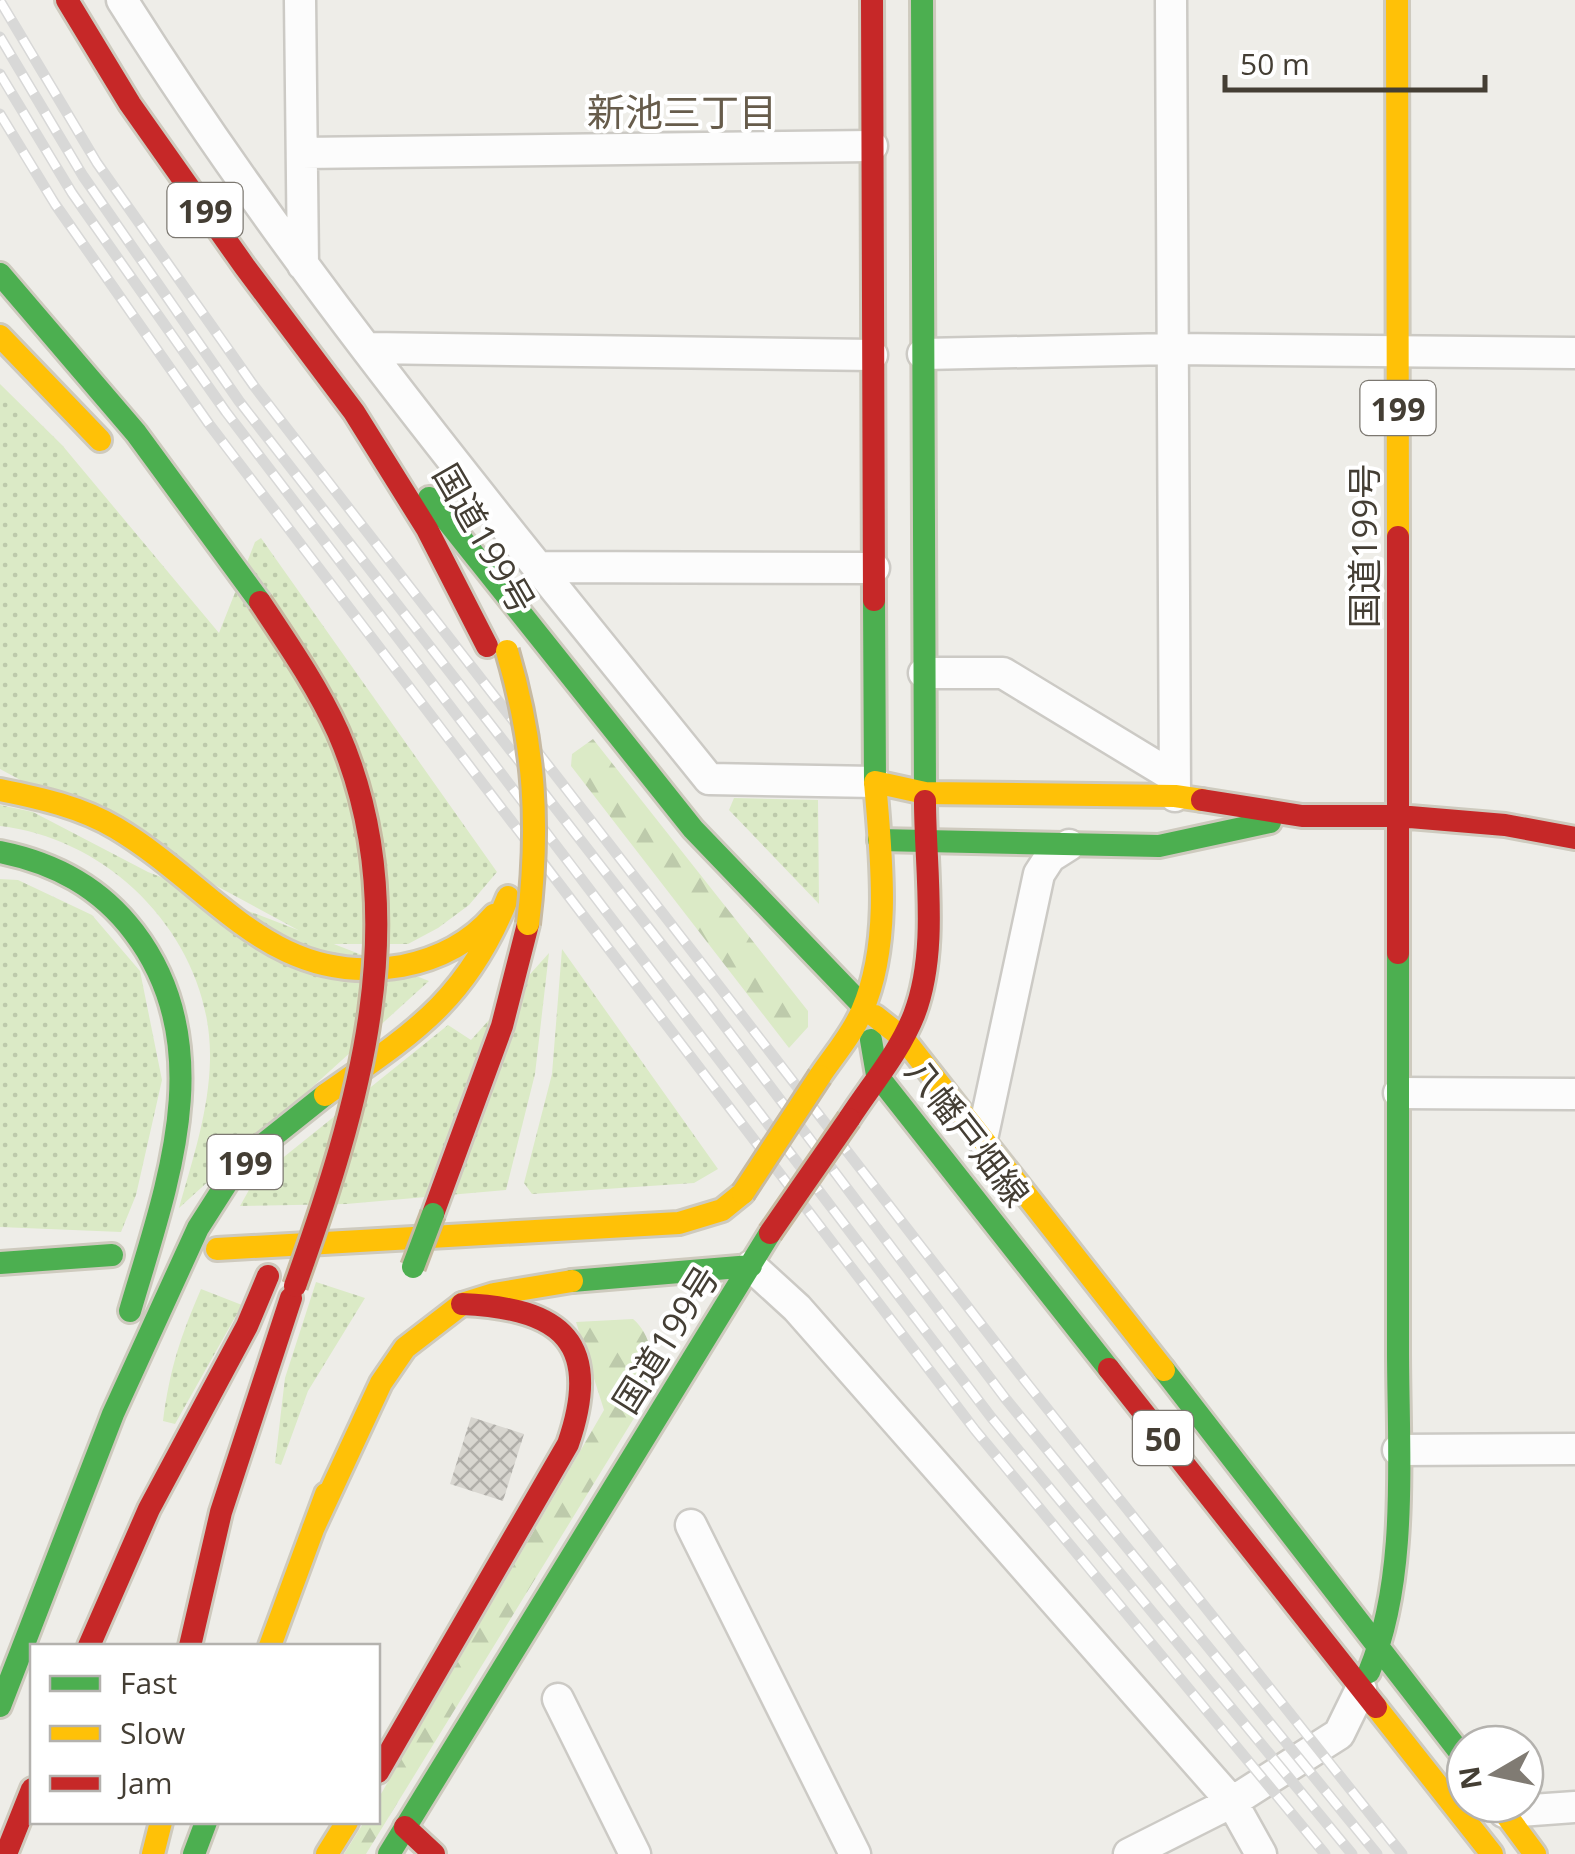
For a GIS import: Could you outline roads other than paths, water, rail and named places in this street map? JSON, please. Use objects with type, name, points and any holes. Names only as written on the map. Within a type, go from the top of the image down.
[{"type":"main road","name":"国道199号","points":[[67,0],[130,104],[354,412],[427,529],[520,692],[536,778],[539,823],[528,924],[502,1026],[410,1276]]},
{"type":"main road","name":"国道199号","points":[[217,1250],[678,1223],[722,1210],[743,1194],[864,1007],[878,940],[880,840],[875,782],[872,0]]},
{"type":"main road","name":"国道199号","points":[[388,1854],[770,1232],[903,1038],[916,1012],[924,983],[922,0]]},
{"type":"main road","name":"国道199号","points":[[1362,1689],[1380,1646],[1394,1586],[1398,1450],[1397,0]]},
{"type":"main road","points":[[0,274],[124,415],[191,501],[320,697],[346,752],[364,814],[374,871],[379,932],[376,996],[367,1057],[336,1174],[221,1512],[190,1644]]},
{"type":"main road","points":[[0,336],[116,459]]},
{"type":"main road","name":"国道199号","points":[[0,1706],[77,1502],[142,1346],[208,1208],[259,1146],[292,1116],[416,1029],[440,1007],[480,958],[508,897],[518,825],[516,782],[497,648],[478,583],[410,474],[354,412]]},
{"type":"main road","points":[[410,474],[694,829],[864,1007]]},
{"type":"main road","points":[[875,782],[925,793],[1174,787],[1302,816]]},
{"type":"main road","points":[[0,790],[56,801],[116,828],[265,941],[300,960],[329,969],[402,968],[435,957],[475,934],[508,897]]},
{"type":"main road","points":[[880,840],[1159,846],[1302,816],[1398,816],[1505,825],[1575,838]]},
{"type":"main road","points":[[8,856],[63,871],[100,892],[132,926],[160,965],[177,1014],[184,1068],[179,1121],[167,1177],[77,1502]]},
{"type":"main road","points":[[345,990],[347,935]]},
{"type":"main road","name":"八幡戸畑線","points":[[864,1007],[903,1038],[1445,1733]]},
{"type":"main road","name":"八幡戸畑線","points":[[864,1007],[877,1075],[1492,1854]]},
{"type":"main road","points":[[318,1128],[334,1058]]},
{"type":"main road","points":[[91,1644],[149,1508],[248,1326],[289,1220]]},
{"type":"main road","points":[[7,1260],[112,1255]]},
{"type":"main road","points":[[313,1529],[381,1384],[405,1348],[462,1304],[566,1281],[751,1266]]},
{"type":"main road","points":[[380,1769],[568,1444],[580,1415],[585,1386],[580,1359],[565,1336],[524,1310],[496,1303],[462,1304]]},
{"type":"main road","points":[[271,1644],[386,1337]]},
{"type":"main road","points":[[6,1854],[30,1793]]},
{"type":"main road","points":[[154,1854],[161,1824]]},
{"type":"main road","points":[[194,1854],[205,1824]]},
{"type":"main road","points":[[326,1854],[346,1824]]},
{"type":"main road","points":[[1513,1824],[1536,1854]]},
{"type":"main road","points":[[405,1828],[434,1854]]},
{"type":"street","points":[[122,0],[185,100],[304,265],[538,567],[709,779],[875,782]]},
{"type":"street","points":[[300,0],[304,265]]},
{"type":"street","points":[[1170,0],[1174,787]]},
{"type":"street","points":[[302,153],[872,146]]},
{"type":"street","points":[[368,348],[872,356]]},
{"type":"street","points":[[923,354],[1172,349],[1575,353]]},
{"type":"street","points":[[538,567],[874,568]]},
{"type":"street","points":[[924,674],[1003,673],[1174,787]]},
{"type":"street","points":[[982,1138],[1039,874],[1050,857],[1072,844]]},
{"type":"street","points":[[1398,1092],[1575,1094]]},
{"type":"street","points":[[751,1266],[798,1308],[1232,1802],[1261,1854]]},
{"type":"street","points":[[1398,1450],[1575,1449]]},
{"type":"street","points":[[691,1525],[855,1854]]},
{"type":"street","points":[[1130,1854],[1232,1802],[1339,1734],[1362,1689]]},
{"type":"street","points":[[558,1700],[635,1854]]},
{"type":"street","points":[[1545,1807],[1575,1807]]},
{"type":"railway","points":[[0,1],[97,163],[254,386],[1026,1382],[1402,1854]]},
{"type":"railway","points":[[0,37],[83,176],[239,401],[708,1004],[1005,1398],[1377,1854]]},
{"type":"railway","points":[[0,74],[72,193],[226,412],[991,1417],[1352,1854]]},
{"type":"railway","points":[[0,114],[55,204],[209,424],[975,1430],[1325,1854]]},
{"type":"district","name":"新池三丁目","points":[[682,111]]}]
